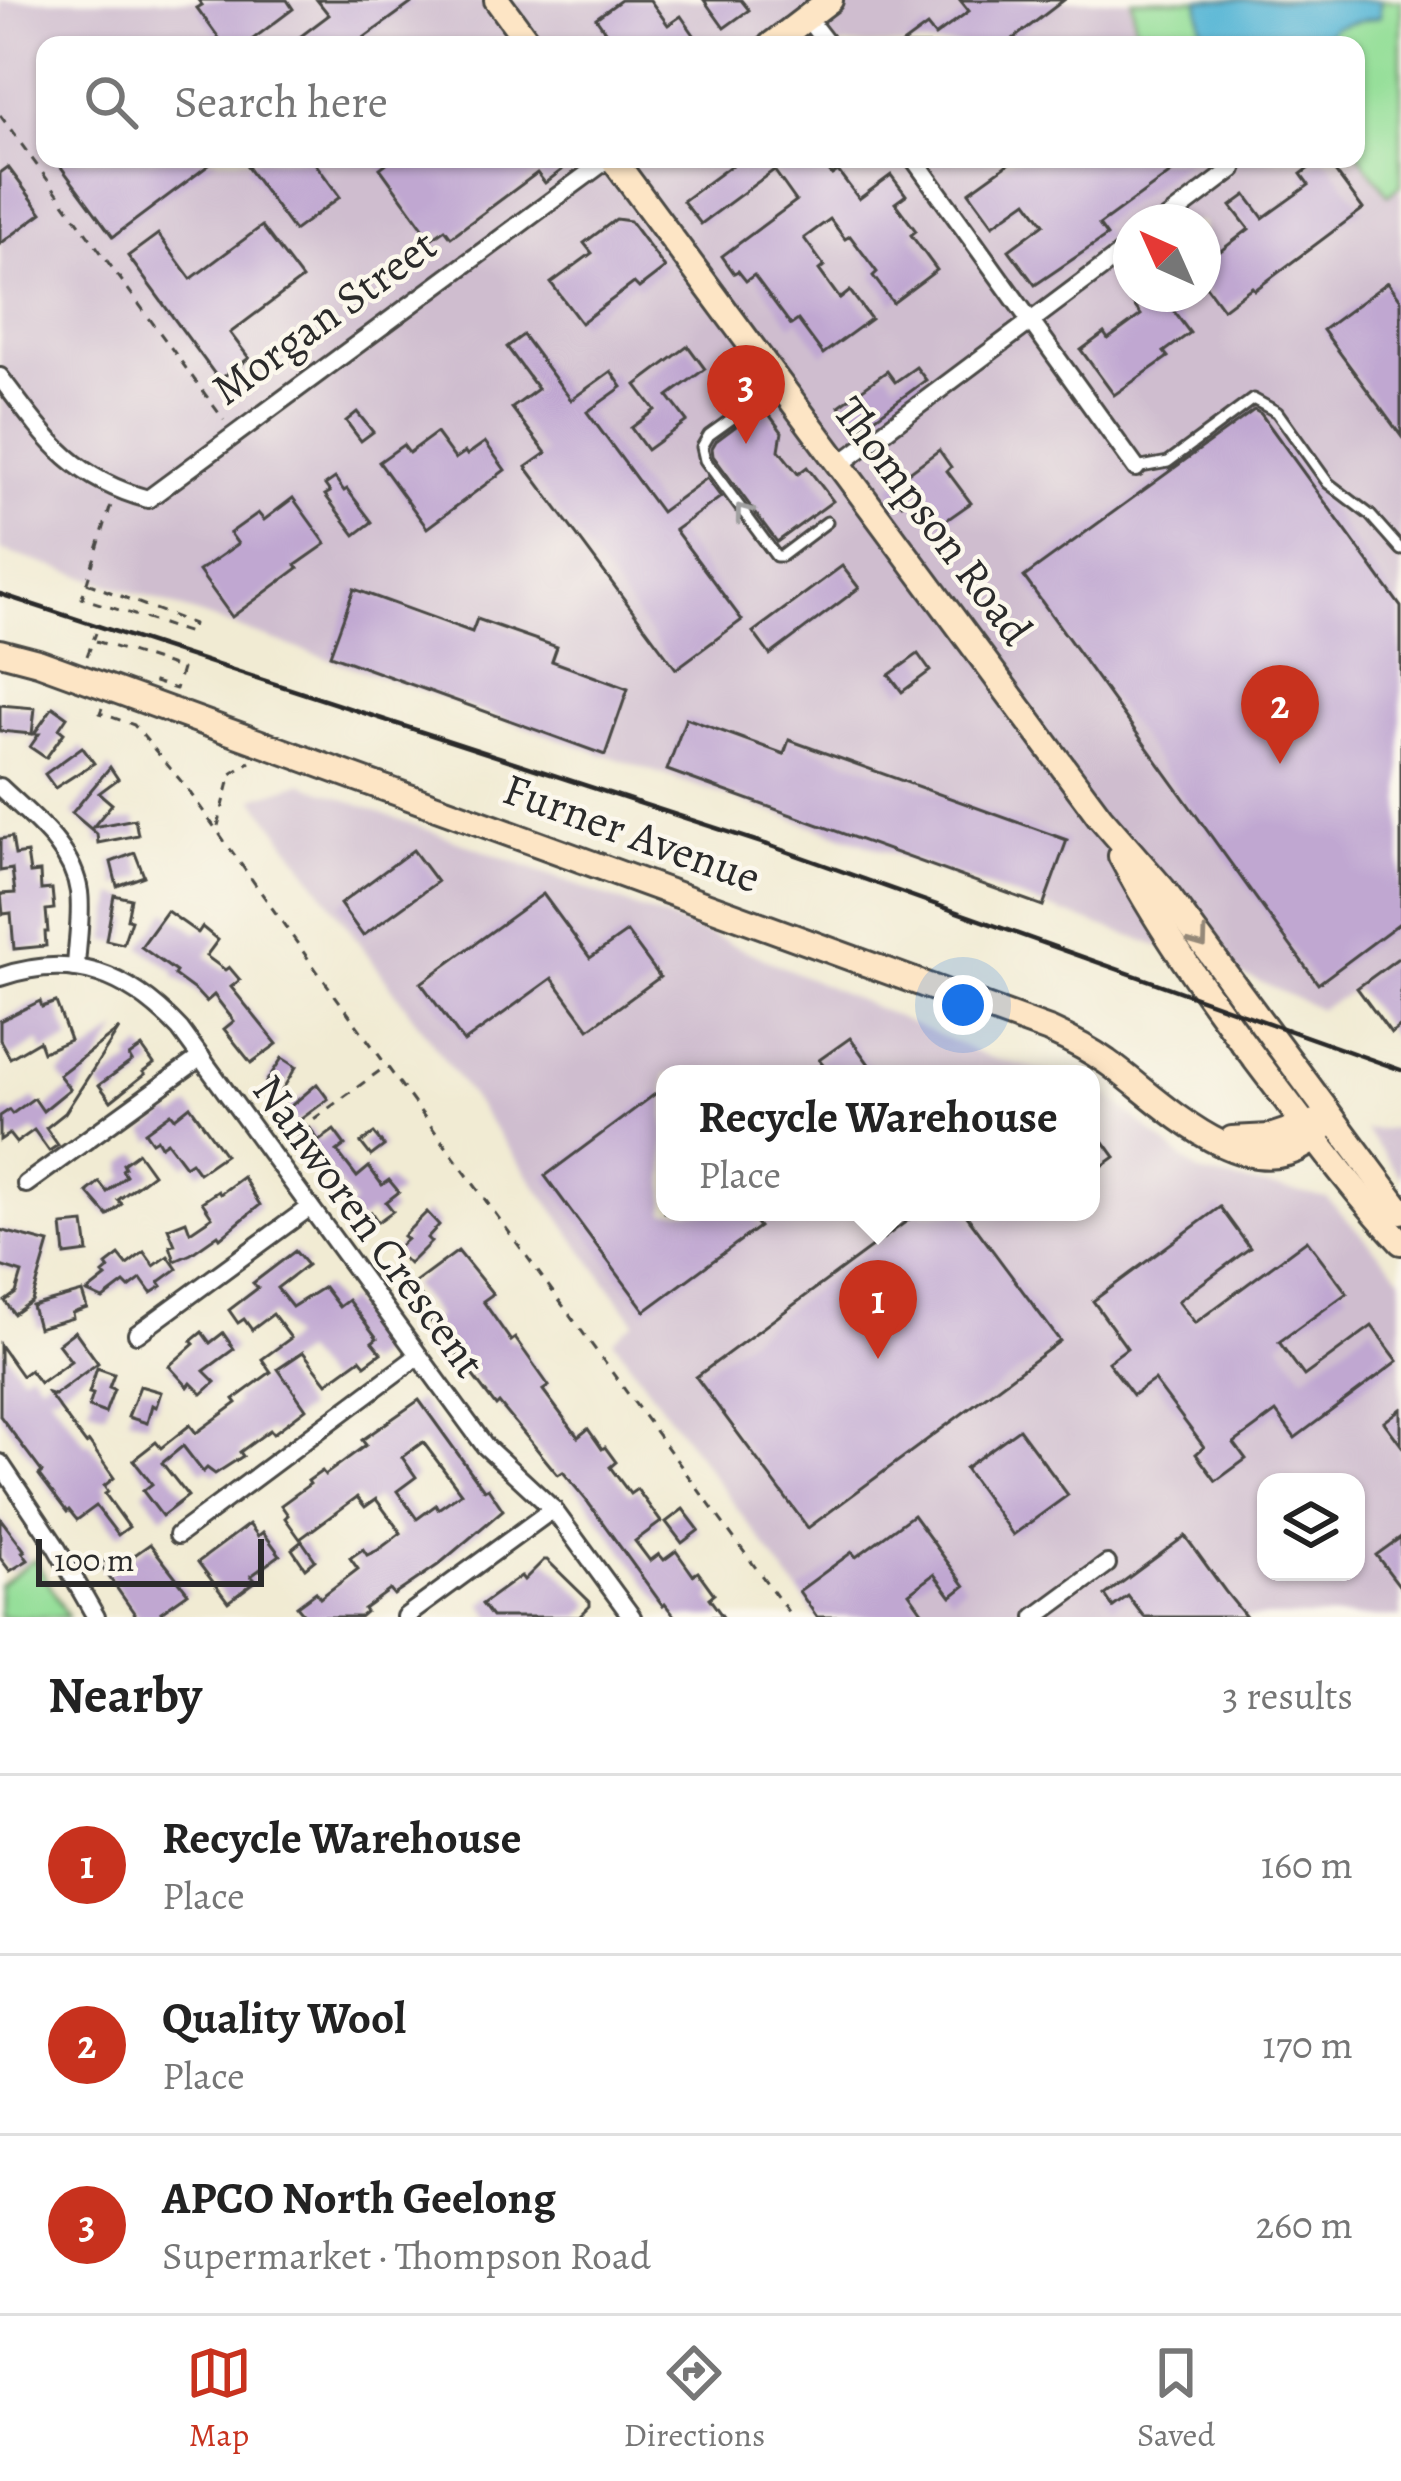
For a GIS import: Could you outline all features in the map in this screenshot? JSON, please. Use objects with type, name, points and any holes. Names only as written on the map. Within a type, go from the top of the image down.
[{"type":"main road","points":[[497,0],[523,36]]},
{"type":"main road","points":[[783,36],[830,0]]},
{"type":"main road","name":"Thompson Road","points":[[622,168],[1100,817],[1144,900],[1242,1041],[1316,1127],[1401,1241]]},
{"type":"main road","name":"Furner Avenue","points":[[0,652],[1049,1030],[1108,1062],[1173,1114],[1212,1138],[1264,1138],[1316,1127]]},
{"type":"main road","name":"Thompson Road","points":[[1316,1127],[1401,1211]]},
{"type":"street","points":[[807,18],[821,36]]},
{"type":"street","name":"Morgan Street","points":[[118,490],[148,499],[605,168]]},
{"type":"street","points":[[921,168],[1136,468]]},
{"type":"street","points":[[1187,204],[1233,168]]},
{"type":"street","points":[[839,465],[1113,259]]},
{"type":"street","points":[[0,376],[66,459],[118,490]]},
{"type":"street","points":[[0,787],[57,843],[72,865],[80,894],[76,968]]},
{"type":"street","name":"Nanworen Crescent","points":[[0,977],[28,967],[62,965],[98,971],[156,1004],[201,1057],[485,1445],[553,1510],[632,1617]]},
{"type":"street","points":[[26,1184],[201,1057]]},
{"type":"street","points":[[137,1334],[310,1208]]},
{"type":"street","points":[[178,1535],[418,1356]]},
{"type":"street","points":[[3,1474],[55,1545],[96,1617]]},
{"type":"street","points":[[405,1617],[553,1510]]},
{"type":"street","points":[[1035,1617],[1055,1611],[1108,1564]]},
{"type":"lane","points":[[752,387],[748,407],[709,435],[702,447],[705,460],[776,556],[827,522]]},
{"type":"lane","points":[[1136,468],[1168,463],[1253,399],[1277,412],[1328,483],[1370,515],[1401,550]]},
{"type":"path","points":[[0,115],[36,164]]},
{"type":"path","points":[[39,168],[225,421]]},
{"type":"path","points":[[86,583],[193,625],[190,633],[104,609],[82,598],[86,583],[118,490]]},
{"type":"path","points":[[89,661],[96,633]]},
{"type":"path","points":[[93,640],[182,669],[176,688],[135,675]]},
{"type":"path","points":[[106,697],[100,713],[134,725],[186,787],[793,1617]]},
{"type":"path","points":[[217,831],[231,774],[250,762]]},
{"type":"path","points":[[285,1140],[387,1066]]},
{"type":"shaded area","points":[[0,0],[1130,0],[1136,36],[36,36],[36,168],[1365,168],[1365,163],[1388,194],[1401,185],[1401,1045],[1356,990],[1319,1009],[1254,979],[149,597],[0,550]]},
{"type":"shaded area","points":[[301,783],[708,934],[991,1058],[1021,1065],[656,1065],[656,1221],[1100,1221],[1100,1089],[1200,1173],[1327,1198],[1401,1277],[1401,1617],[817,1617],[613,1340],[635,1322],[254,798]]},
{"type":"shaded area","points":[[1365,1129],[1401,1129],[1401,1178]]},
{"type":"green space","points":[[1132,0],[1401,0],[1401,185],[1388,195],[1365,163],[1365,36],[1137,36]]},
{"type":"green space","points":[[35,1559],[68,1617],[0,1617],[0,1585]]},
{"type":"water","points":[[1198,0],[1380,0],[1380,17],[1334,27],[1326,36],[1208,36],[1202,29]]},
{"type":"building","points":[[198,0],[287,0],[293,9],[257,36],[217,36],[197,8],[202,5]]},
{"type":"building","points":[[317,0],[416,0],[366,36],[301,36],[329,15]]},
{"type":"building","points":[[621,0],[650,0],[668,25],[681,16],[695,36],[609,36],[596,18]]},
{"type":"building","points":[[704,0],[741,0],[749,10],[724,28]]},
{"type":"building","points":[[960,0],[1064,0],[1017,36],[935,36],[969,11]]},
{"type":"building","points":[[927,26],[935,36],[913,36]]},
{"type":"building","points":[[8,167],[42,213],[0,244],[0,173]]},
{"type":"building","points":[[62,168],[205,168],[113,237]]},
{"type":"building","points":[[248,168],[319,168],[340,197],[294,231]]},
{"type":"building","points":[[380,168],[563,168],[545,183],[537,173],[451,237],[445,229],[431,239]]},
{"type":"building","points":[[728,168],[826,168],[832,175],[838,171],[859,199],[891,175],[906,195],[895,203],[937,270],[893,303],[850,236],[845,239],[830,219],[804,238],[840,299],[850,291],[871,319],[823,354],[798,320],[791,325],[754,275],[746,281],[722,256],[796,201],[774,170],[701,224],[683,201]]},
{"type":"building","points":[[1002,168],[1178,168],[1128,204],[1113,204],[1113,215],[1099,225],[1107,236],[1035,285],[1009,250],[1044,224],[1027,201],[993,225],[969,192]]},
{"type":"building","points":[[1309,168],[1333,168],[1363,209],[1223,309],[1221,251],[1249,229],[1231,206],[1246,195],[1263,218],[1309,185],[1301,174]]},
{"type":"building","points":[[616,219],[630,221],[665,268],[639,288],[634,283],[581,323],[551,283],[592,253],[584,243]]},
{"type":"building","points":[[262,226],[302,279],[230,333],[249,358],[219,380],[128,256],[158,234],[191,279]]},
{"type":"building","points":[[1388,282],[1401,300],[1401,436],[1323,330]]},
{"type":"building","points":[[1139,312],[1174,312],[1190,333],[1164,352],[1168,357],[1114,395],[1081,350],[1104,333],[1108,339],[1141,315]]},
{"type":"building","points":[[523,335],[571,400],[611,371],[622,387],[587,412],[661,512],[707,478],[721,497],[675,530],[742,620],[676,669],[526,467],[546,453],[512,408],[538,389],[507,347]]},
{"type":"building","points":[[688,346],[705,369],[668,396],[687,421],[647,450],[631,428],[655,410],[636,385]]},
{"type":"building","points":[[916,367],[926,380],[857,431],[839,406],[887,371],[895,382]]},
{"type":"building","points":[[763,406],[782,432],[779,450],[798,474],[807,467],[833,501],[777,542],[713,456],[712,448]]},
{"type":"building","points":[[1254,410],[1401,607],[1401,922],[1318,984],[1024,577]]},
{"type":"building","points":[[357,412],[373,432],[361,441],[346,421]]},
{"type":"building","points":[[436,433],[455,459],[485,442],[505,470],[427,528],[379,462],[403,445],[409,453]]},
{"type":"building","points":[[939,450],[951,467],[947,471],[971,503],[941,524],[918,492],[902,504],[889,487]]},
{"type":"building","points":[[335,478],[372,522],[355,535],[325,495],[330,492],[325,485]]},
{"type":"building","points":[[293,498],[326,544],[232,617],[199,571],[238,544],[230,533],[258,513],[264,520]]},
{"type":"building","points":[[842,566],[859,588],[770,655],[753,632]]},
{"type":"building","points":[[354,589],[472,632],[477,619],[557,647],[552,661],[628,689],[605,755],[330,655]]},
{"type":"building","points":[[918,654],[930,671],[902,692],[889,675]]},
{"type":"building","points":[[0,705],[35,708],[32,734],[0,731]]},
{"type":"building","points":[[53,707],[67,717],[59,729],[64,733],[46,758],[30,747]]},
{"type":"building","points":[[686,718],[784,754],[789,740],[1067,840],[1043,906],[667,770]]},
{"type":"building","points":[[82,747],[94,763],[55,788],[45,774]]},
{"type":"building","points":[[110,767],[118,779],[99,793],[112,804],[93,827],[135,819],[138,835],[98,843],[97,834],[72,813]]},
{"type":"building","points":[[12,837],[15,855],[27,853],[30,873],[40,872],[41,890],[52,889],[54,909],[46,910],[46,946],[14,949],[11,913],[3,914],[1,894],[15,893],[12,869],[0,871],[0,839]]},
{"type":"building","points":[[413,850],[437,882],[363,936],[340,904]]},
{"type":"building","points":[[135,853],[144,876],[117,886],[111,862]]},
{"type":"building","points":[[543,894],[590,958],[627,932],[660,977],[589,1029],[552,978],[464,1042],[421,983]]},
{"type":"building","points":[[114,895],[131,899],[127,919],[131,920],[123,944],[106,940]]},
{"type":"building","points":[[167,911],[198,933],[202,927],[218,940],[206,956],[225,970],[229,967],[240,980],[231,987],[277,1044],[251,1063],[224,1029],[234,1021],[214,995],[206,1002],[141,947]]},
{"type":"building","points":[[1401,956],[1401,1026],[1391,1034],[1357,988]]},
{"type":"building","points":[[40,1001],[42,1007],[56,1002],[70,1040],[43,1052],[39,1041],[10,1058],[0,1040],[0,1021]]},
{"type":"building","points":[[119,1029],[65,1113],[46,1128],[58,1145],[49,1151],[34,1130],[16,1143],[9,1134],[0,1140],[0,1116],[9,1110],[12,1114],[34,1098],[43,1111],[70,1089],[59,1075]]},
{"type":"building","points":[[850,1038],[870,1065],[823,1065],[819,1060]]},
{"type":"building","points":[[142,1047],[154,1064],[111,1101],[99,1085],[132,1061],[129,1056]]},
{"type":"building","points":[[282,1058],[296,1067],[281,1092],[266,1082]]},
{"type":"building","points":[[317,1084],[328,1099],[296,1123],[286,1110]]},
{"type":"building","points":[[656,1093],[656,1221],[755,1221],[759,1227],[645,1311],[545,1176]]},
{"type":"building","points":[[190,1106],[225,1155],[199,1173],[191,1162],[185,1166],[167,1142],[161,1146],[157,1139],[152,1142],[145,1132]]},
{"type":"building","points":[[310,1128],[319,1141],[334,1130],[345,1145],[337,1151],[357,1177],[369,1167],[382,1185],[389,1180],[399,1192],[386,1202],[393,1211],[378,1222],[371,1212],[358,1222],[348,1208],[354,1203],[321,1160],[315,1164],[297,1138]]},
{"type":"building","points":[[374,1133],[384,1146],[371,1156],[361,1143]]},
{"type":"building","points":[[1100,1136],[1115,1157],[1100,1168]]},
{"type":"building","points":[[138,1153],[153,1174],[118,1200],[122,1204],[108,1216],[87,1192],[99,1182],[107,1192],[126,1176],[123,1164]]},
{"type":"building","points":[[243,1177],[260,1205],[220,1238],[175,1261],[168,1228],[186,1221],[190,1232],[212,1217],[202,1202]]},
{"type":"building","points":[[1220,1207],[1250,1248],[1178,1301],[1195,1323],[1307,1240],[1347,1293],[1279,1342],[1304,1376],[1372,1326],[1398,1361],[1295,1438],[1276,1412],[1234,1443],[1246,1459],[1216,1481],[1196,1454],[1204,1447],[1154,1380],[1133,1395],[1108,1362],[1127,1348],[1093,1301]]},
{"type":"building","points":[[427,1212],[439,1225],[427,1238],[431,1242],[409,1264],[395,1250]]},
{"type":"building","points":[[907,1221],[971,1221],[1060,1341],[808,1528],[696,1377]]},
{"type":"building","points":[[84,1223],[88,1252],[65,1255],[62,1225]]},
{"type":"building","points":[[0,1230],[49,1243],[32,1301],[14,1314],[5,1301],[16,1293],[22,1273],[0,1266]]},
{"type":"building","points":[[295,1251],[307,1265],[277,1288],[292,1307],[324,1287],[339,1307],[348,1300],[377,1338],[372,1342],[381,1353],[365,1365],[360,1359],[327,1383],[303,1352],[278,1369],[306,1409],[273,1434],[270,1430],[215,1474],[207,1468],[203,1472],[183,1446],[162,1463],[188,1496],[162,1516],[143,1491],[152,1484],[133,1460],[156,1442],[161,1448],[190,1425],[196,1433],[271,1372],[262,1359],[291,1338],[273,1314],[252,1330],[244,1319],[238,1323],[229,1310],[258,1288],[253,1283]]},
{"type":"building","points":[[458,1251],[493,1294],[483,1301],[549,1386],[543,1390],[578,1437],[588,1429],[616,1462],[610,1467],[630,1494],[637,1489],[661,1522],[635,1541],[650,1561],[659,1554],[664,1560],[676,1551],[714,1594],[709,1598],[723,1617],[675,1617],[663,1606],[587,1501],[563,1472],[558,1475],[499,1403],[496,1406],[431,1321],[437,1317],[412,1285]]},
{"type":"building","points":[[144,1252],[154,1266],[168,1256],[177,1269],[159,1282],[162,1286],[151,1293],[141,1279],[129,1288],[124,1283],[103,1299],[87,1292],[106,1277],[106,1265],[119,1255],[127,1265]]},
{"type":"building","points":[[82,1292],[87,1308],[72,1313],[73,1318],[38,1328],[32,1306]]},
{"type":"building","points":[[75,1331],[98,1363],[54,1395],[48,1393],[114,1478],[104,1486],[105,1494],[129,1527],[118,1535],[96,1506],[77,1520],[67,1512],[0,1416],[0,1345],[22,1376],[30,1370],[40,1383],[71,1361],[58,1344]]},
{"type":"building","points":[[202,1332],[210,1343],[223,1333],[234,1349],[204,1371],[215,1382],[202,1394],[191,1383],[188,1387],[169,1366]]},
{"type":"building","points":[[97,1368],[114,1374],[105,1413],[89,1407]]},
{"type":"building","points":[[140,1386],[161,1392],[147,1423],[128,1417]]},
{"type":"building","points":[[419,1400],[503,1510],[438,1565],[394,1595],[390,1590],[360,1617],[306,1617],[297,1606],[316,1592],[320,1598],[358,1569],[350,1558],[363,1549],[367,1555],[378,1550],[401,1533],[376,1499],[365,1507],[357,1497],[300,1539],[285,1518],[288,1515],[281,1505],[322,1471],[325,1475],[366,1445],[362,1440]],"holes":[[[423,1442],[461,1493],[417,1519],[397,1491],[416,1477],[402,1457]]]},
{"type":"building","points":[[1401,1409],[1401,1445],[1384,1422]]},
{"type":"building","points":[[1019,1429],[1068,1495],[1013,1535],[965,1468]]},
{"type":"building","points":[[683,1509],[699,1530],[682,1543],[666,1522]]},
{"type":"building","points":[[913,1515],[965,1586],[951,1597],[934,1574],[909,1593],[926,1617],[817,1617],[799,1591]]},
{"type":"building","points":[[0,1518],[28,1560],[10,1571],[0,1558]]},
{"type":"building","points":[[249,1524],[258,1536],[263,1532],[280,1555],[251,1576],[256,1581],[228,1602],[198,1562]]},
{"type":"building","points":[[1185,1536],[1246,1617],[1144,1617],[1128,1596],[1113,1607],[1105,1595]]},
{"type":"building","points":[[1401,1537],[1401,1588],[1376,1555]]},
{"type":"building","points":[[302,1541],[315,1560],[305,1568],[292,1549]]},
{"type":"building","points":[[150,1544],[188,1593],[161,1612],[165,1617],[137,1617],[100,1564],[114,1554],[122,1564]]},
{"type":"building","points":[[544,1560],[590,1606],[579,1617],[492,1617],[482,1604],[521,1576],[524,1580]]},
{"type":"railway","points":[[0,594],[768,845],[1401,1070]]},
{"type":"place","name":"APCO North Geelong","points":[[746,444]]},
{"type":"place","name":"Quality Wool","points":[[1280,764]]},
{"type":"place","name":"Recycle Warehouse","points":[[878,1359]]}]
